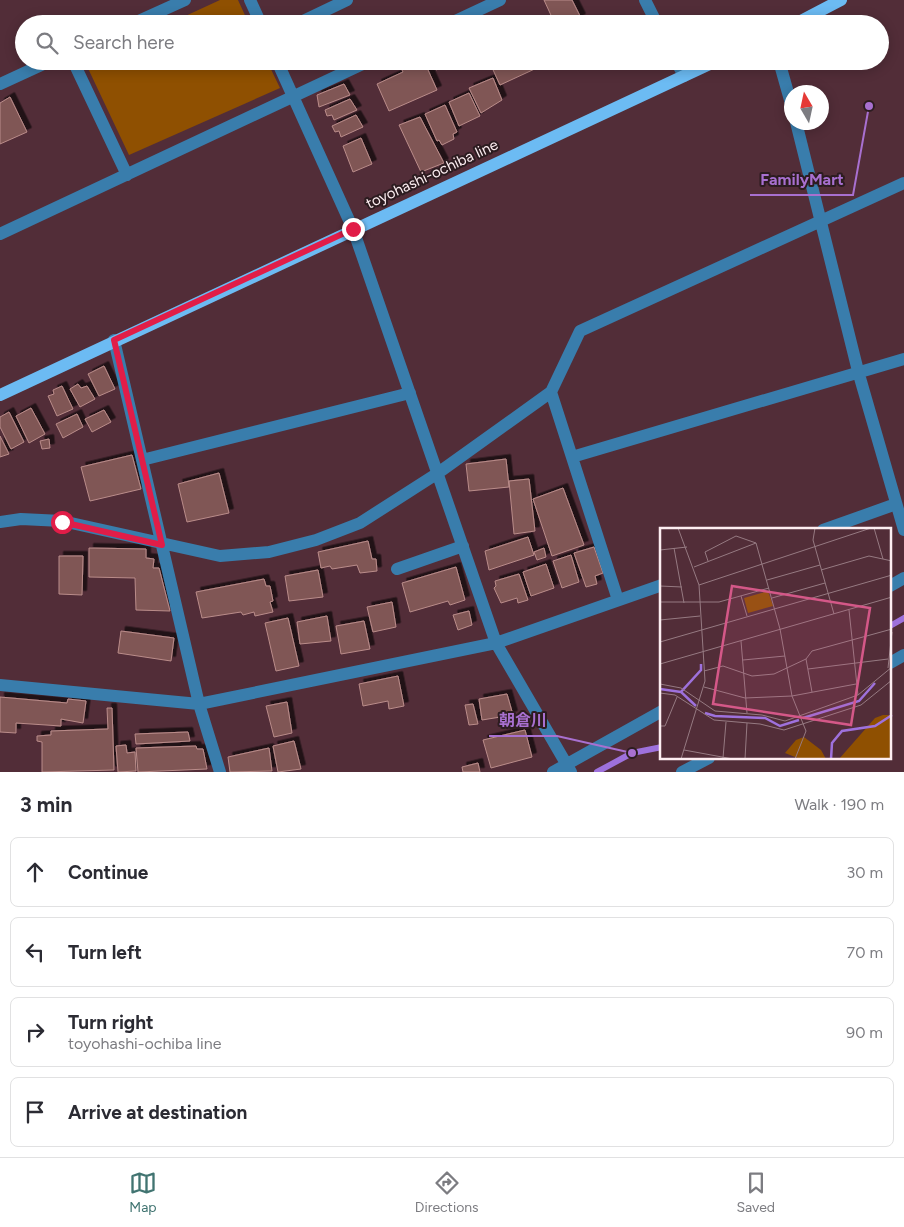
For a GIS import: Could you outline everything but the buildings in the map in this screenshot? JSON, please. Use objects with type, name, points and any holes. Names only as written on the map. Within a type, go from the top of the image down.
[{"type":"main road","points":[[812,15],[841,0]]},
{"type":"main road","name":"toyohashi-ochiba line","points":[[0,395],[114,340],[697,70]]},
{"type":"street","points":[[152,15],[184,0]]},
{"type":"street","points":[[250,0],[256,15]]},
{"type":"street","points":[[316,15],[348,0]]},
{"type":"street","points":[[468,15],[500,0]]},
{"type":"street","points":[[645,0],[652,15]]},
{"type":"street","points":[[0,84],[30,70]]},
{"type":"street","points":[[77,70],[127,175]]},
{"type":"street","points":[[281,70],[353,229],[496,643],[569,768]]},
{"type":"street","points":[[0,234],[350,70]]},
{"type":"street","points":[[681,70],[684,76]]},
{"type":"street","points":[[782,70],[786,85]]},
{"type":"street","points":[[798,130],[858,372],[904,530]]},
{"type":"street","points":[[0,522],[21,519],[62,522],[220,556],[269,552],[316,540],[360,522],[438,473],[551,392],[580,331],[904,183]]},
{"type":"street","points":[[114,340],[199,704],[220,772]]},
{"type":"street","points":[[572,457],[904,359]]},
{"type":"street","points":[[142,460],[410,392]]},
{"type":"street","points":[[551,392],[618,600]]},
{"type":"street","points":[[829,528],[896,504]]},
{"type":"street","points":[[398,569],[463,546]]},
{"type":"street","points":[[892,585],[904,578]]},
{"type":"street","points":[[0,685],[199,704],[496,643],[660,586]]},
{"type":"street","points":[[892,662],[904,655]]},
{"type":"street","points":[[552,772],[569,768],[660,712]]},
{"type":"street","points":[[682,772],[705,760]]},
{"type":"shaded area","points":[[220,0],[238,0],[245,15],[188,15]]},
{"type":"shaded area","points":[[89,70],[271,70],[280,88],[129,155]]},
{"type":"waterway","points":[[892,625],[904,618]]},
{"type":"waterway","points":[[597,772],[632,753],[660,747]]},
{"type":"place","name":"FamilyMart","points":[[869,106]]},
{"type":"place","name":"朝倉川","points":[[632,753]]},
{"type":"route","points":[[62,522],[162,545],[114,340],[353,229]]}]
